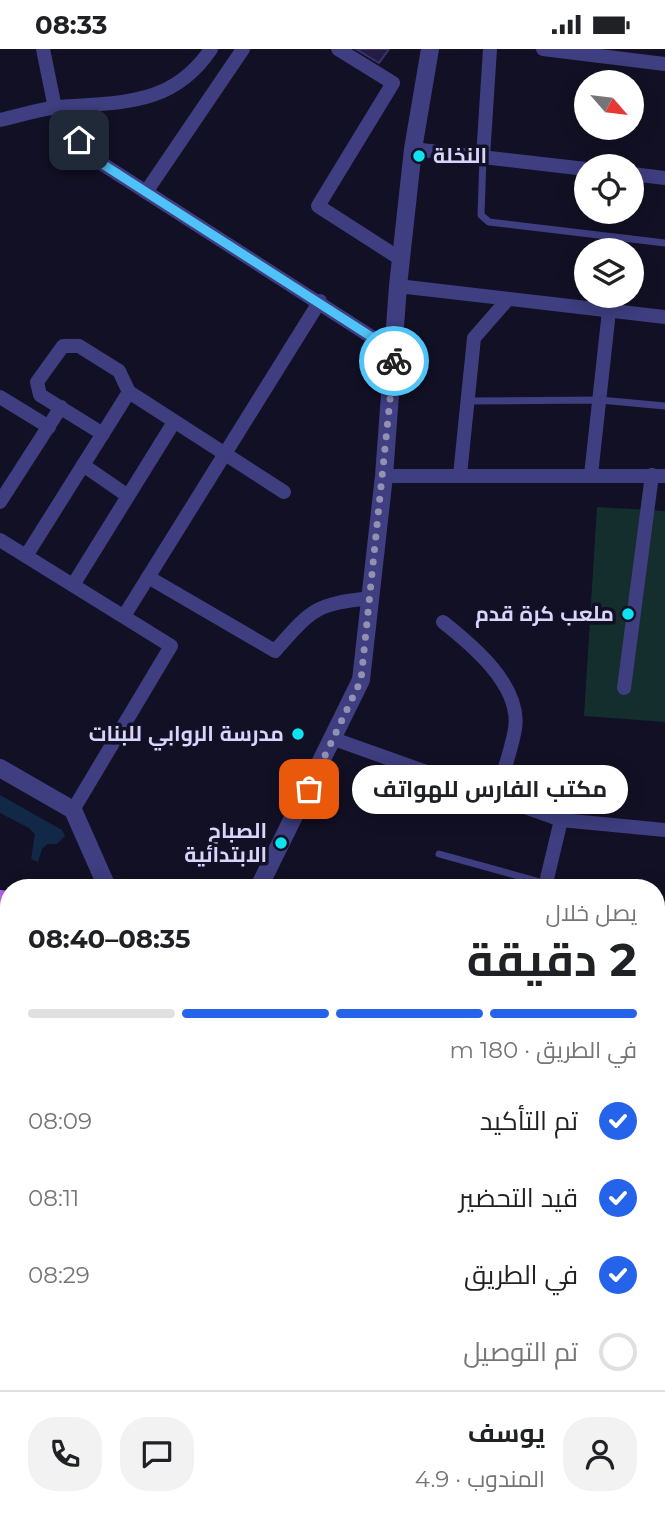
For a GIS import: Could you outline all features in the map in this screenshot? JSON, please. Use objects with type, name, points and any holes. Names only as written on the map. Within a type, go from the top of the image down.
[{"type":"street","points":[[43,49],[55,108],[90,156],[320,301],[395,352]]},
{"type":"street","points":[[0,120],[55,108],[110,106],[170,91],[202,62],[211,49]]},
{"type":"street","points":[[146,192],[243,49]]},
{"type":"street","points":[[338,49],[393,83],[318,206],[402,260]]},
{"type":"street","points":[[263,879],[361,680],[384,476],[398,286],[413,149],[430,49]]},
{"type":"street","points":[[483,157],[490,49]]},
{"type":"street","points":[[543,49],[613,53],[665,64]]},
{"type":"street","points":[[413,149],[574,168]]},
{"type":"street","points":[[644,175],[665,178]]},
{"type":"street","points":[[398,286],[665,317]]},
{"type":"street","points":[[460,475],[474,338],[508,299]]},
{"type":"street","points":[[124,616],[320,301]]},
{"type":"street","points":[[592,475],[609,311]]},
{"type":"street","points":[[103,434],[40,395],[37,382],[63,346],[79,346],[119,371],[129,392],[284,492]]},
{"type":"street","points":[[26,556],[129,392]]},
{"type":"street","points":[[0,397],[49,427]]},
{"type":"street","points":[[0,502],[61,407]]},
{"type":"street","points":[[73,585],[174,422]]},
{"type":"street","points":[[83,465],[128,496]]},
{"type":"street","points":[[384,476],[658,476],[624,688]]},
{"type":"street","points":[[0,540],[171,646],[73,810]]},
{"type":"street","points":[[148,577],[275,651],[304,618],[330,603],[371,598]]},
{"type":"street","points":[[443,622],[473,646],[501,681],[512,702],[516,726],[496,797]]},
{"type":"street","points":[[334,739],[561,820],[665,830]]},
{"type":"street","points":[[0,768],[73,810],[103,879]]},
{"type":"street","points":[[550,879],[561,820]]},
{"type":"lane","points":[[483,157],[481,215],[489,222],[665,243]]},
{"type":"lane","points":[[466,401],[600,400],[665,405]]},
{"type":"lane","points":[[439,854],[525,879]]},
{"type":"green space","name":"ملعب كرة قدم","points":[[597,507],[665,511],[665,722],[584,716]]},
{"type":"water","points":[[0,795],[62,830],[65,836],[57,844],[47,844],[42,849],[38,862],[31,859],[35,834],[0,813]]},
{"type":"building","points":[[356,49],[389,49],[379,63]]},
{"type":"way so far","points":[[309,789],[361,680],[394,361]]},
{"type":"place","name":"النخلة","points":[[419,156]]},
{"type":"place","name":"ملعب كرة قدم","points":[[628,614]]},
{"type":"place","name":"مدرسة الروابي للبنات","points":[[298,734]]},
{"type":"place","name":"مكتب الفارس للهواتف","points":[[309,789]]},
{"type":"place","name":"الصباح الابتدائية","points":[[281,843]]},
{"type":"route","points":[[79,140],[90,156],[320,301],[395,352],[394,361]]}]
